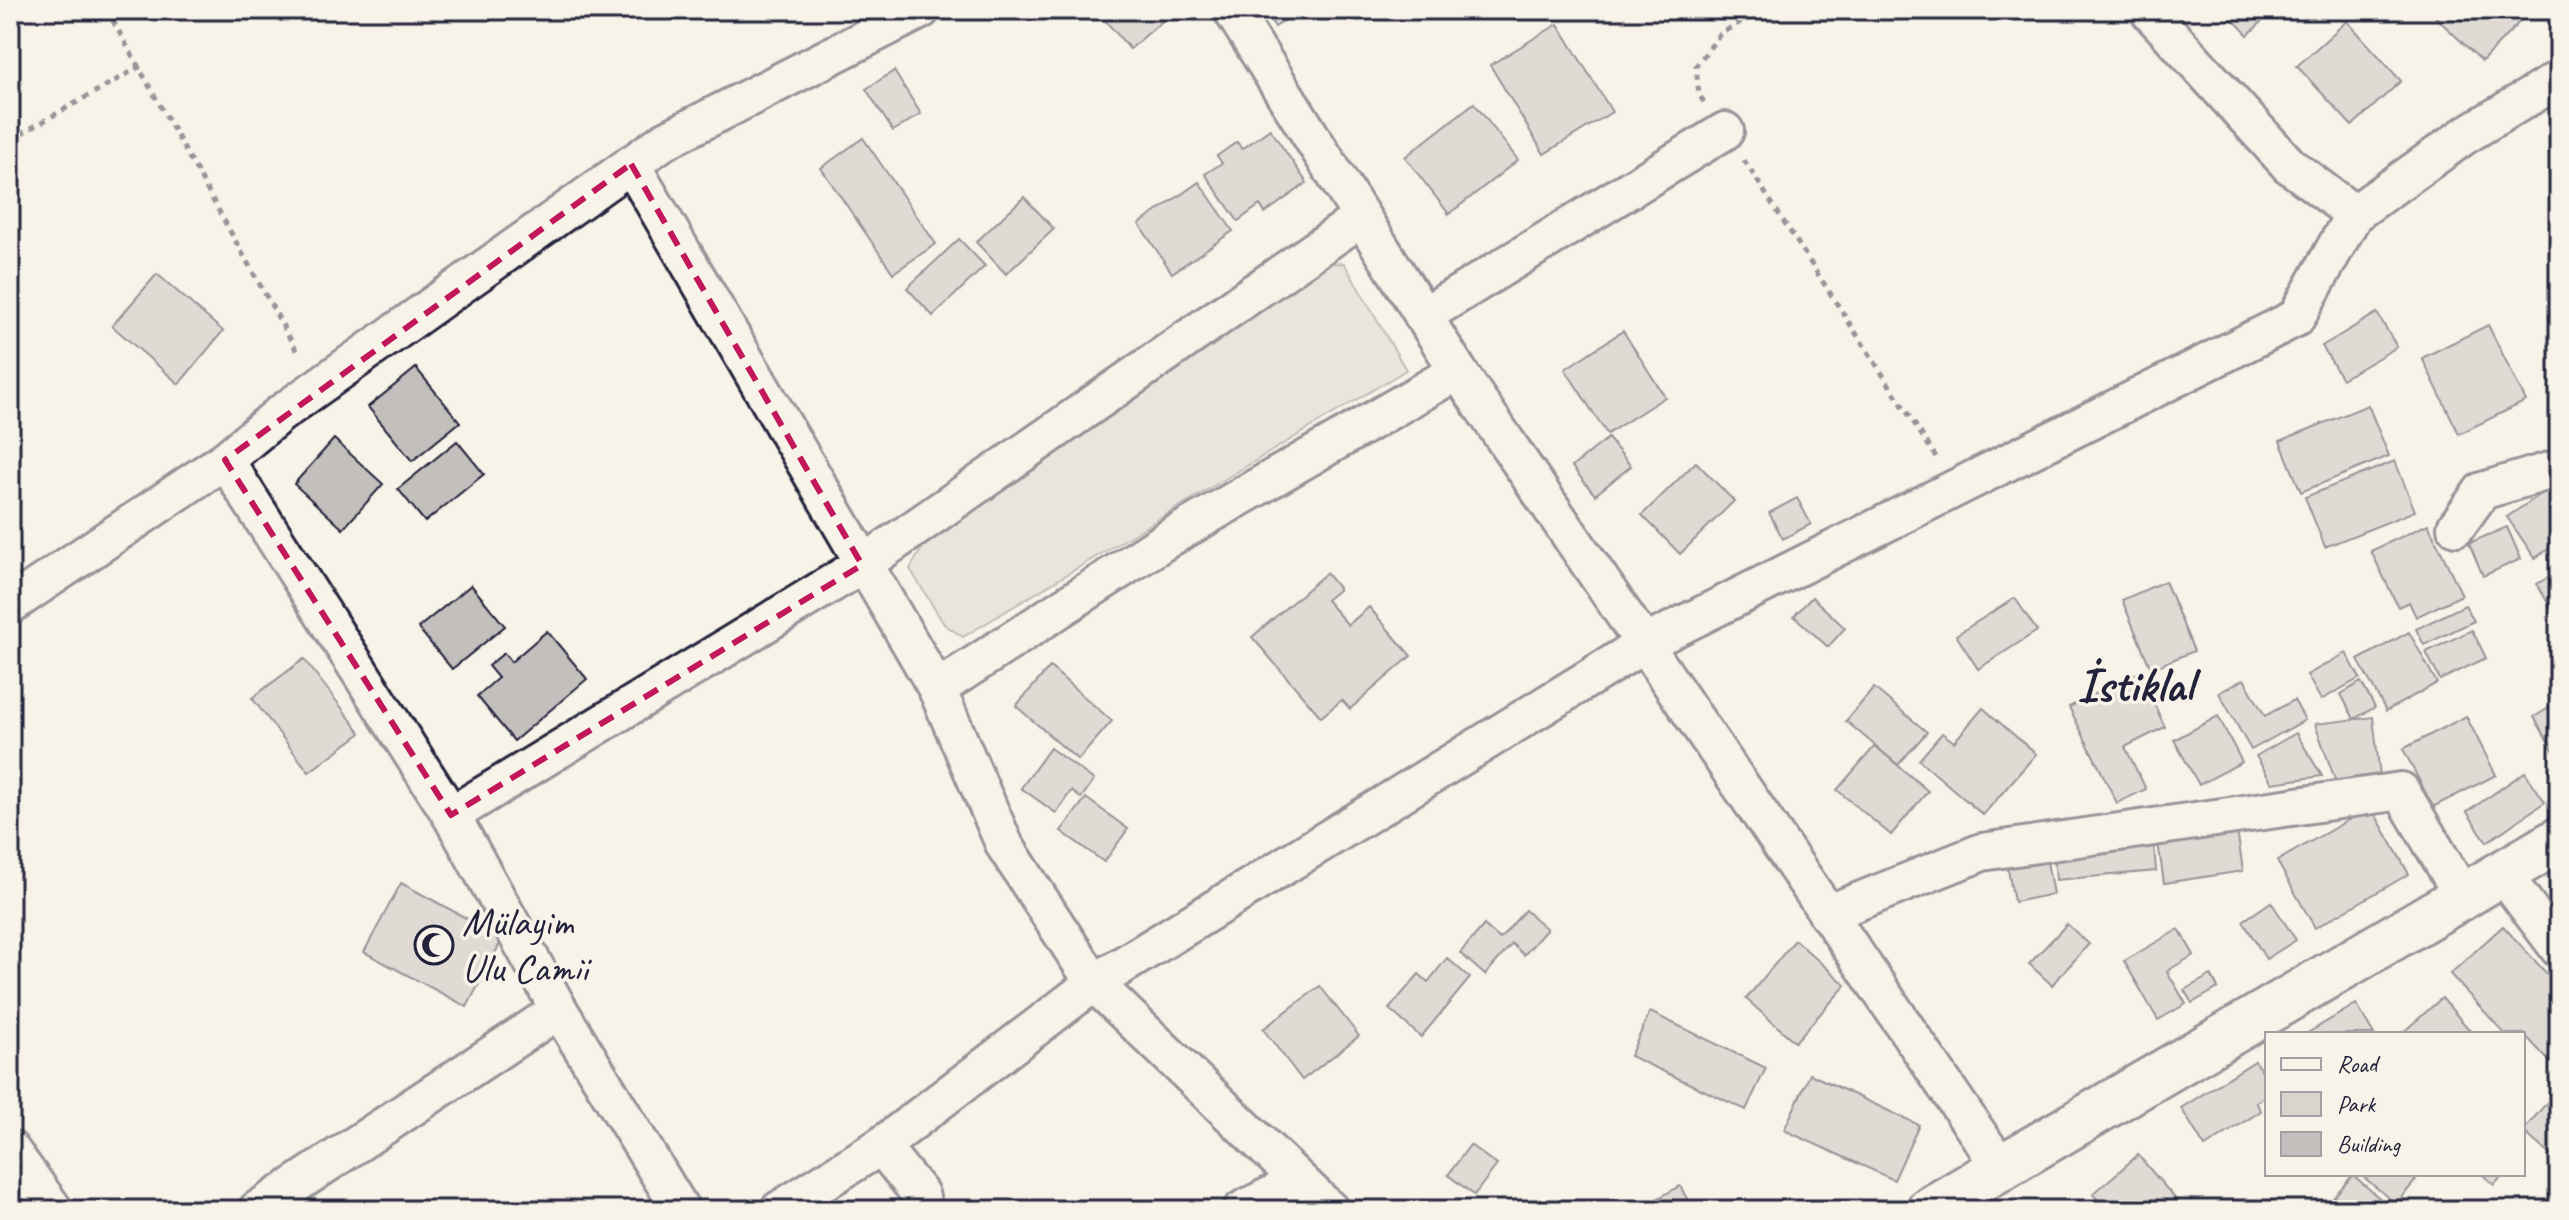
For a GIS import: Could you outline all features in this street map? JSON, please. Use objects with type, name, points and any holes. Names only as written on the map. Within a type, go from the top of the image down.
[{"type":"main road","points":[[1929,1210],[2559,840]]},
{"type":"street","points":[[10,605],[225,460],[317,387],[664,141],[921,10]]},
{"type":"street","points":[[1232,10],[1458,371],[2002,1169]]},
{"type":"street","points":[[2148,10],[2289,165],[2354,214]]},
{"type":"street","points":[[779,1210],[881,1146],[1094,983],[1646,643],[2296,318],[2354,214],[2464,136],[2559,79]]},
{"type":"street","points":[[1423,316],[1725,131]]},
{"type":"street","points":[[631,164],[937,689],[1005,846],[1094,983],[1330,1210]]},
{"type":"street","points":[[451,815],[862,565],[1361,218]]},
{"type":"street","points":[[937,689],[1171,537],[1458,371]]},
{"type":"street","points":[[225,460],[451,815],[559,1010],[681,1210]]},
{"type":"street","points":[[2456,527],[2482,491],[2559,468]]},
{"type":"street","points":[[1827,914],[1982,852],[2401,791],[2462,895]]},
{"type":"street","points":[[2502,873],[2559,949]]},
{"type":"street","points":[[257,1210],[559,1010]]},
{"type":"street","points":[[881,1146],[920,1194],[924,1210]]},
{"type":"street","points":[[10,1149],[54,1210]]},
{"type":"street","points":[[1242,1210],[1299,1181]]},
{"type":"path","points":[[107,10],[141,66],[317,387]]},
{"type":"path","points":[[1761,10],[1720,34],[1696,66],[1699,95],[1957,488]]},
{"type":"path","points":[[10,140],[141,66]]},
{"type":"highlighted area","points":[[631,164],[862,565],[451,815],[225,460]]},
{"type":"green space","points":[[1344,263],[1406,370],[963,637],[944,624],[910,569],[922,548],[1323,264]]},
{"type":"building","points":[[1096,10],[1175,10],[1130,49]]},
{"type":"building","points":[[1264,10],[1292,10],[1294,14],[1275,27]]},
{"type":"building","points":[[2224,10],[2274,10],[2248,35]]},
{"type":"building","points":[[2428,10],[2527,10],[2529,12],[2482,61]]},
{"type":"building","points":[[2347,21],[2401,81],[2352,126],[2297,66]]},
{"type":"building","points":[[1558,24],[1612,112],[1544,154],[1490,65]]},
{"type":"building","points":[[894,71],[921,114],[893,131],[866,89]]},
{"type":"building","points":[[1474,103],[1518,160],[1449,214],[1405,157]]},
{"type":"building","points":[[1270,129],[1307,183],[1265,213],[1260,205],[1238,221],[1205,174],[1222,163],[1217,156],[1237,142],[1242,149]]},
{"type":"building","points":[[863,138],[936,244],[893,273],[821,168]]},
{"type":"building","points":[[1199,182],[1233,231],[1172,273],[1139,224]]},
{"type":"building","points":[[1024,197],[1054,229],[1006,274],[976,242]]},
{"type":"building","points":[[959,239],[985,266],[933,316],[907,288]]},
{"type":"building","points":[[157,274],[223,331],[179,384],[112,326]]},
{"type":"building","points":[[2377,313],[2397,347],[2342,379],[2322,346]]},
{"type":"building","points":[[2488,325],[2526,401],[2459,434],[2422,358]]},
{"type":"building","points":[[1623,331],[1665,397],[1607,434],[1565,369]]},
{"type":"building","points":[[416,368],[460,422],[412,461],[368,407]]},
{"type":"building","points":[[2368,405],[2389,456],[2301,492],[2280,441]]},
{"type":"building","points":[[1608,438],[1631,466],[1595,495],[1572,467]]},
{"type":"building","points":[[334,439],[383,484],[343,529],[294,484]]},
{"type":"building","points":[[457,441],[484,474],[425,522],[398,489]]},
{"type":"building","points":[[2395,461],[2415,511],[2325,547],[2305,497]]},
{"type":"building","points":[[1696,462],[1734,501],[1680,554],[1642,515]]},
{"type":"building","points":[[2556,484],[2559,489],[2559,542],[2535,558],[2507,517]]},
{"type":"building","points":[[1797,498],[1811,524],[1783,539],[1769,513]]},
{"type":"building","points":[[2428,524],[2462,595],[2416,617],[2409,602],[2398,607],[2371,551]]},
{"type":"building","points":[[2507,527],[2521,559],[2483,576],[2469,543]]},
{"type":"building","points":[[2559,571],[2559,622],[2537,584]]},
{"type":"building","points":[[1326,573],[1339,589],[1326,600],[1348,625],[1369,607],[1411,656],[1350,709],[1342,700],[1321,717],[1252,637]]},
{"type":"building","points":[[2165,581],[2194,651],[2151,669],[2122,600]]},
{"type":"building","points":[[471,585],[505,626],[452,669],[418,628]]},
{"type":"building","points":[[1812,597],[1845,628],[1828,647],[1794,616]]},
{"type":"building","points":[[2015,598],[2037,631],[1978,669],[1956,635]]},
{"type":"building","points":[[2465,605],[2474,621],[2424,645],[2416,629]]},
{"type":"building","points":[[2472,630],[2486,658],[2440,680],[2426,652]]},
{"type":"building","points":[[547,631],[587,679],[514,741],[477,696],[498,678],[488,666],[504,653],[511,662]]},
{"type":"building","points":[[2409,632],[2437,683],[2386,711],[2358,660]]},
{"type":"building","points":[[2346,653],[2360,678],[2321,700],[2307,675]]},
{"type":"building","points":[[304,659],[361,733],[309,772],[252,698]]},
{"type":"building","points":[[1050,667],[1112,721],[1078,760],[1016,706]]},
{"type":"building","points":[[2139,672],[2165,727],[2125,747],[2146,789],[2117,803],[2069,707]]},
{"type":"building","points":[[2244,679],[2265,716],[2294,700],[2305,720],[2251,750],[2219,693]]},
{"type":"building","points":[[2361,682],[2375,707],[2354,719],[2341,694]]},
{"type":"building","points":[[1874,688],[1927,732],[1898,765],[1846,721]]},
{"type":"building","points":[[2559,702],[2559,760],[2534,717]]},
{"type":"building","points":[[1983,708],[2036,754],[1983,815],[1919,760],[1942,733],[1954,742]]},
{"type":"building","points":[[2218,716],[2242,762],[2199,785],[2174,740]]},
{"type":"building","points":[[2466,716],[2496,775],[2433,807],[2403,749]]},
{"type":"building","points":[[2373,717],[2380,776],[2336,782],[2315,724]]},
{"type":"building","points":[[2296,733],[2322,776],[2272,783],[2256,756]]},
{"type":"building","points":[[1875,746],[1928,791],[1891,835],[1837,790]]},
{"type":"building","points":[[1050,748],[1094,780],[1081,798],[1071,791],[1056,813],[1021,788]]},
{"type":"building","points":[[2525,772],[2545,802],[2487,842],[2467,812]]},
{"type":"building","points":[[1086,798],[1128,829],[1104,862],[1061,831]]},
{"type":"building","points":[[2371,807],[2409,874],[2315,928],[2277,861]]},
{"type":"building","points":[[2236,823],[2243,871],[2164,883],[2157,835]]},
{"type":"building","points":[[2154,846],[2156,871],[2056,880],[2054,855]]},
{"type":"building","points":[[2046,856],[2053,894],[2014,902],[2007,864]]},
{"type":"building","name":"Mülayim Ulu Camii","points":[[401,883],[503,938],[467,1007],[364,952]]},
{"type":"building","points":[[2271,902],[2296,940],[2266,959],[2243,921]]},
{"type":"building","points":[[1525,910],[1547,929],[1524,955],[1512,944],[1485,975],[1460,953],[1484,925],[1500,939]]},
{"type":"building","points":[[2067,924],[2089,944],[2052,985],[2029,964]]},
{"type":"building","points":[[2503,926],[2559,987],[2559,1003],[2553,1008],[2559,1015],[2559,1054],[2550,1062],[2525,1032],[2503,1032],[2450,974]]},
{"type":"building","points":[[2179,929],[2194,955],[2167,971],[2186,1004],[2158,1020],[2124,961]]},
{"type":"building","points":[[1795,940],[1846,985],[1795,1042],[1746,999]]},
{"type":"building","points":[[1447,958],[1470,978],[1421,1037],[1389,1009],[1419,974],[1428,982]]},
{"type":"building","points":[[2211,975],[2218,988],[2192,1003],[2184,990]]},
{"type":"building","points":[[1320,986],[1359,1036],[1302,1080],[1263,1029]]},
{"type":"building","points":[[2442,998],[2471,1032],[2403,1032]]},
{"type":"building","points":[[2356,1004],[2373,1032],[2309,1032]]},
{"type":"building","points":[[1650,1012],[1766,1068],[1746,1110],[1630,1056]]},
{"type":"building","points":[[2255,1061],[2265,1077],[2265,1096],[2256,1102],[2261,1111],[2205,1147],[2181,1108]]},
{"type":"building","points":[[1810,1074],[1919,1125],[1894,1180],[1784,1130]]},
{"type":"building","points":[[2559,1088],[2559,1163],[2525,1133],[2525,1129]]},
{"type":"building","points":[[1470,1145],[1497,1165],[1474,1195],[1448,1175]]},
{"type":"building","points":[[2138,1155],[2183,1208],[2181,1210],[2106,1210],[2093,1194]]},
{"type":"building","points":[[2354,1176],[2393,1210],[2322,1210]]},
{"type":"building","points":[[2362,1176],[2411,1176],[2416,1180],[2396,1204]]},
{"type":"building","points":[[2484,1176],[2502,1176],[2494,1185]]},
{"type":"building","points":[[1680,1186],[1693,1210],[1637,1210]]},
{"type":"place","name":"Mülayim Ulu Camii","points":[[434,945]]},
{"type":"district","name":"İstiklal","points":[[2135,685]]}]
